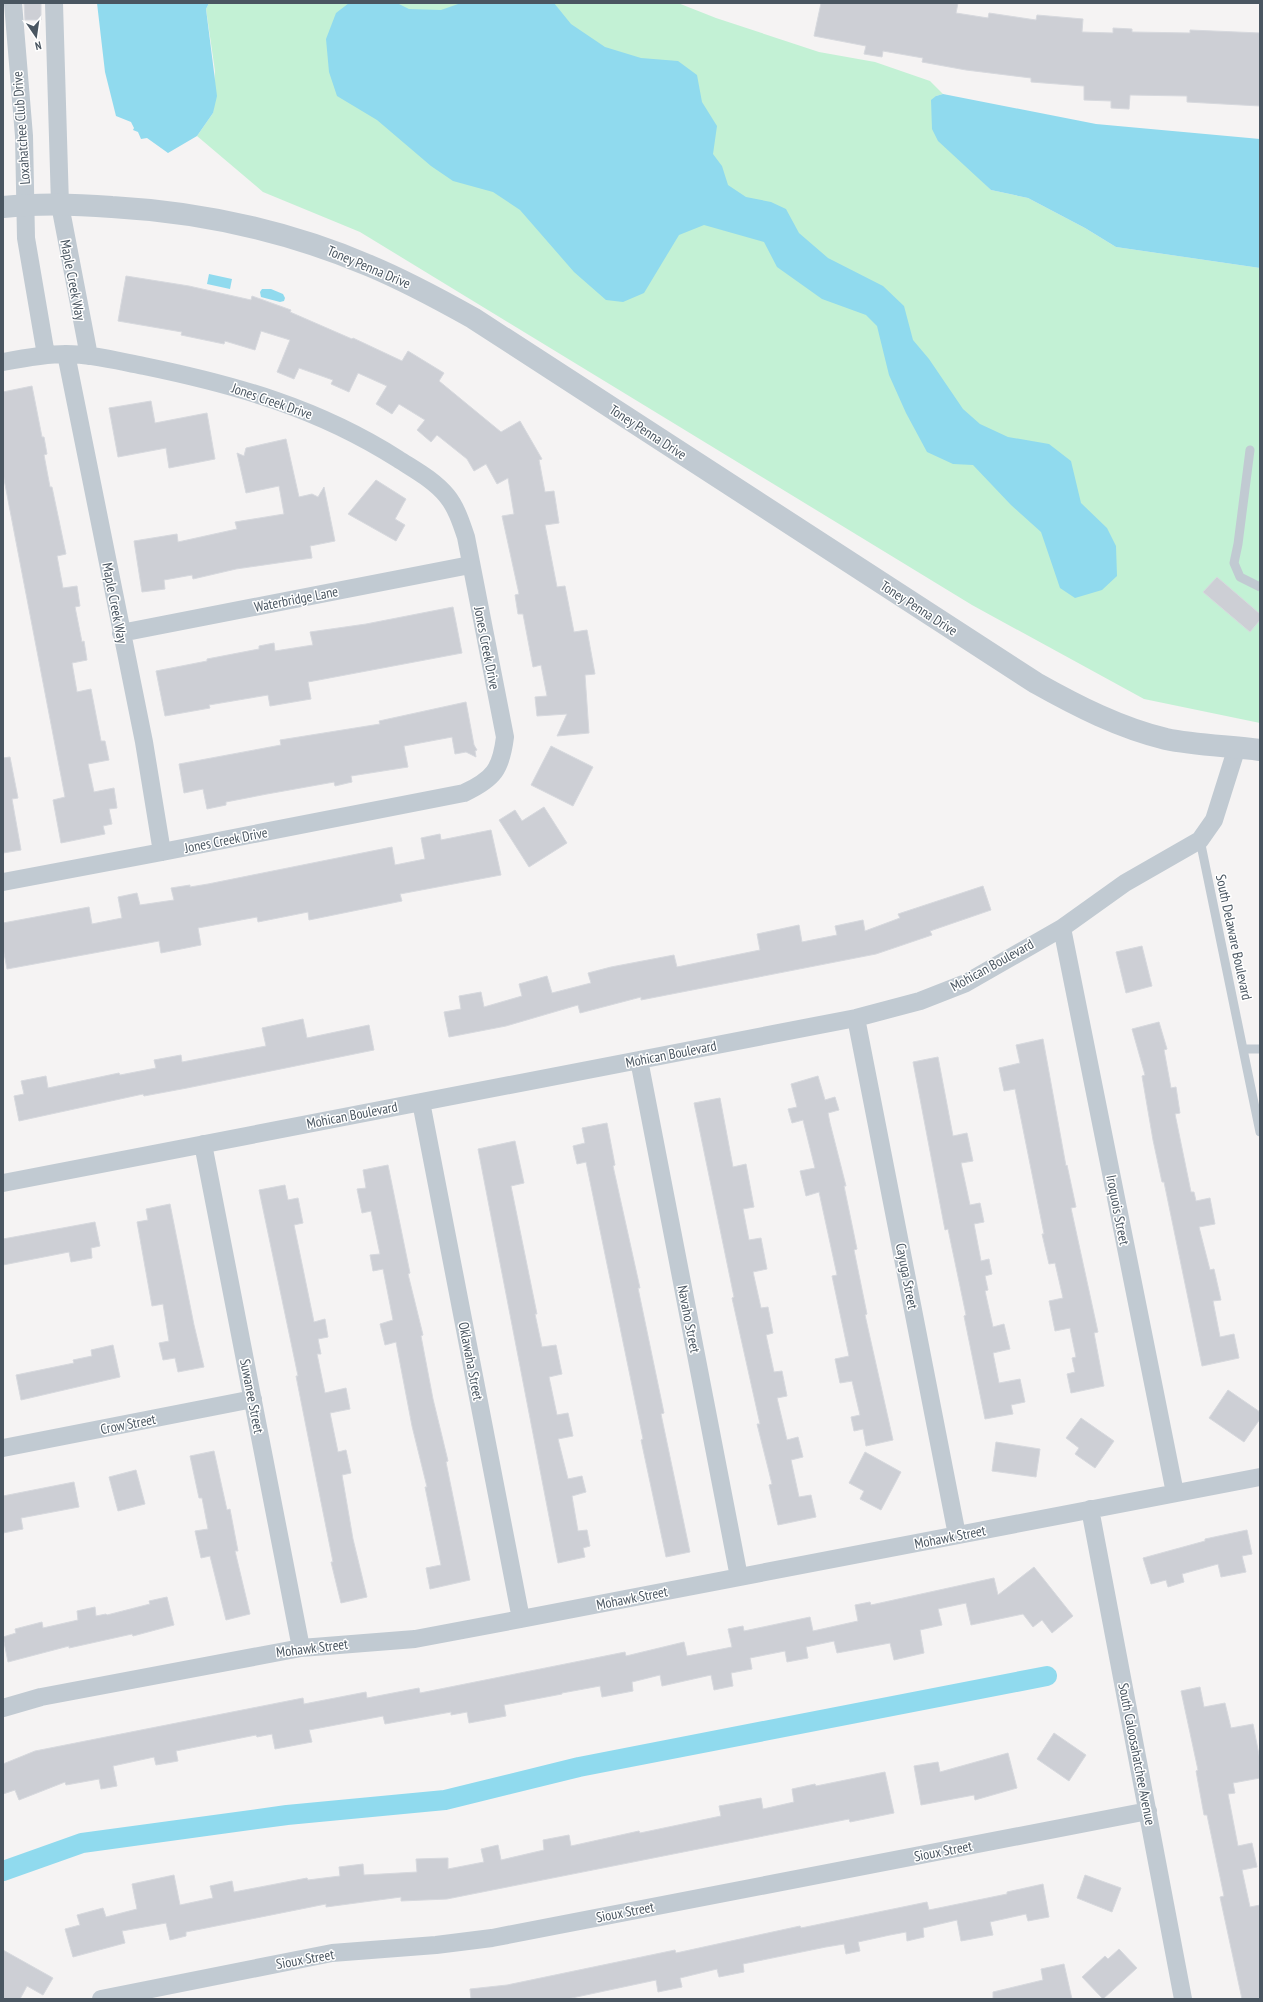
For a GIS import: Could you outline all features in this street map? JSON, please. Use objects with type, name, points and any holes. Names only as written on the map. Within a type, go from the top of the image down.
[{"type":"street","name":"Loxahatchee Club Drive","points":[[13,3],[24,136],[26,206]]},
{"type":"street","points":[[54,3],[60,205]]},
{"type":"street","name":"Toney Penna Drive","points":[[3,207],[86,204],[146,209],[203,217],[260,229],[370,265],[422,290],[473,318],[1042,687],[1115,722],[1166,739],[1260,750]]},
{"type":"street","name":"Maple Creek Way","points":[[60,205],[88,356]]},
{"type":"street","points":[[26,206],[26,238],[46,355]]},
{"type":"street","name":"Maple Creek Way","points":[[66,354],[144,742],[162,852]]},
{"type":"street","name":"Jones Creek Drive","points":[[3,362],[46,355],[66,354],[88,356],[191,376],[244,389],[294,406],[341,426],[424,476],[446,496],[459,516],[465,534],[505,737],[503,756],[494,773],[482,785],[458,794],[3,882]]},
{"type":"street","name":"Waterbridge Lane","points":[[121,633],[470,565]]},
{"type":"street","name":"Mohican Boulevard","points":[[3,1183],[856,1018],[920,1001],[966,983],[1062,928],[1125,883],[1200,840],[1214,820],[1238,747]]},
{"type":"street","name":"Iroquois Street","points":[[1062,928],[1175,1493]]},
{"type":"street","name":"Cayuga Street","points":[[856,1018],[957,1535]]},
{"type":"street","name":"Navaho Street","points":[[639,1060],[739,1577]]},
{"type":"street","name":"Oklawaha Street","points":[[421,1102],[521,1619]]},
{"type":"street","name":"Suwanee Street","points":[[203,1144],[301,1648]]},
{"type":"street","name":"Crow Street","points":[[3,1448],[253,1399]]},
{"type":"street","name":"Mohawk Street","points":[[3,1708],[41,1697],[301,1648],[415,1639],[1260,1476]]},
{"type":"street","name":"South Caloosahatchee Avenue","points":[[1090,1509],[1183,1999]]},
{"type":"street","name":"Sioux Street","points":[[101,1999],[332,1953],[436,1945],[492,1938],[1148,1811]]},
{"type":"lane","points":[[1250,450],[1238,544],[1234,563],[1240,577],[1260,587]]},
{"type":"lane","name":"South Delaware Boulevard","points":[[1200,840],[1260,1132]]},
{"type":"lane","points":[[1243,1049],[1260,1049]]},
{"type":"green space","points":[[209,3],[678,3],[716,18],[819,52],[875,62],[930,81],[943,94],[936,96],[967,166],[991,190],[1028,198],[1085,228],[1116,247],[1260,268],[1260,723],[1144,699],[972,605],[360,232],[263,192],[197,136],[213,113],[215,71],[206,9]]},
{"type":"water","points":[[97,3],[209,3],[206,9],[217,96],[213,113],[197,136],[168,153],[147,138],[141,139],[138,132],[133,130],[134,128],[131,122],[116,116],[105,72]]},
{"type":"water","points":[[349,3],[397,3],[409,9],[441,10],[461,3],[554,3],[571,24],[605,47],[641,58],[678,61],[697,75],[702,102],[717,126],[713,154],[722,166],[728,185],[746,197],[771,202],[786,209],[799,233],[828,258],[883,286],[904,306],[913,340],[929,359],[963,409],[980,424],[1008,437],[1049,444],[1071,461],[1081,503],[1107,528],[1116,546],[1117,576],[1102,590],[1075,598],[1060,588],[1041,532],[1011,505],[973,465],[953,464],[927,452],[906,413],[889,375],[877,326],[866,315],[822,299],[777,267],[764,242],[704,225],[679,235],[644,293],[623,302],[606,300],[574,272],[520,210],[493,192],[453,181],[431,166],[377,120],[337,96],[329,72],[326,39],[336,13]]},
{"type":"water","points":[[943,94],[1096,124],[1260,139],[1260,268],[1116,247],[1085,228],[1028,198],[991,190],[938,141],[932,129],[931,100],[936,96]]},
{"type":"water","points":[[209,274],[232,279],[230,289],[207,284]]},
{"type":"water","points":[[262,289],[271,289],[283,294],[285,298],[284,301],[280,302],[261,297],[260,292]]},
{"type":"building","points":[[24,3],[41,3],[41,20],[25,20]]},
{"type":"building","points":[[821,3],[958,3],[956,13],[988,18],[989,13],[1036,20],[1037,15],[1083,19],[1082,32],[1113,33],[1113,28],[1132,29],[1132,32],[1190,33],[1190,30],[1260,33],[1260,106],[1187,102],[1187,96],[1130,95],[1129,109],[1111,108],[1111,101],[1084,100],[1084,86],[1031,82],[1031,78],[966,70],[922,62],[923,58],[883,51],[882,57],[864,54],[866,46],[814,36]]},
{"type":"building","points":[[126,276],[189,286],[251,300],[252,296],[291,310],[290,312],[352,339],[353,338],[402,361],[408,351],[444,373],[439,381],[501,432],[520,421],[542,459],[539,460],[545,492],[554,491],[559,523],[545,525],[557,587],[565,586],[574,632],[587,630],[595,674],[585,675],[589,733],[557,736],[567,714],[537,716],[535,697],[547,696],[541,665],[533,667],[523,614],[518,614],[515,595],[519,594],[502,516],[514,514],[508,478],[497,484],[486,464],[474,471],[467,459],[437,435],[431,442],[417,430],[425,420],[399,404],[392,414],[376,404],[387,386],[358,373],[349,392],[331,384],[333,380],[299,368],[294,379],[277,372],[290,340],[261,331],[255,350],[225,341],[224,344],[181,335],[182,332],[118,321]]},
{"type":"building","points":[[32,386],[42,437],[44,437],[47,454],[44,455],[50,487],[52,487],[66,554],[57,556],[63,588],[77,586],[80,606],[75,607],[82,642],[84,641],[87,660],[72,663],[77,692],[91,689],[101,741],[105,741],[109,760],[88,764],[94,792],[114,788],[117,808],[109,809],[112,824],[103,826],[105,834],[61,843],[53,800],[65,797],[3,474],[3,392]]},
{"type":"building","points":[[151,401],[155,423],[207,413],[215,459],[169,468],[166,448],[118,457],[109,408]]},
{"type":"building","points":[[286,439],[299,497],[312,494],[318,497],[324,487],[335,541],[310,546],[312,558],[236,569],[193,579],[192,575],[164,580],[165,589],[142,592],[134,541],[177,534],[178,542],[237,529],[235,522],[284,514],[279,486],[246,493],[237,453],[244,456],[246,448]]},
{"type":"building","points":[[376,480],[406,499],[395,519],[405,525],[396,541],[348,514]]},
{"type":"building","points":[[1217,577],[1260,614],[1260,620],[1250,632],[1203,592]]},
{"type":"building","points":[[453,607],[462,653],[308,682],[311,699],[270,706],[268,695],[209,705],[210,708],[165,716],[156,671],[259,649],[259,646],[274,643],[275,651],[313,645],[310,632],[366,624]]},
{"type":"building","points":[[466,702],[474,745],[477,750],[475,751],[476,757],[466,752],[455,754],[452,737],[404,746],[408,767],[351,776],[352,782],[335,786],[334,782],[267,794],[226,802],[226,805],[207,809],[203,789],[184,793],[179,764],[281,745],[280,740],[380,724],[379,721]]},
{"type":"building","points":[[551,746],[593,767],[573,806],[531,785]]},
{"type":"building","points":[[10,757],[18,798],[12,799],[21,850],[3,853],[3,758]]},
{"type":"building","points":[[544,807],[567,843],[529,867],[499,820],[515,810],[522,821]]},
{"type":"building","points":[[491,830],[501,875],[400,894],[402,901],[309,920],[308,912],[258,922],[257,917],[198,928],[201,945],[161,953],[159,941],[7,969],[3,948],[3,923],[89,907],[92,924],[122,918],[118,897],[137,893],[140,905],[174,900],[171,888],[208,884],[392,847],[395,865],[425,859],[421,838],[440,834],[441,840]]},
{"type":"building","points":[[983,886],[991,910],[930,931],[932,935],[876,954],[641,1000],[641,997],[580,1013],[578,1005],[506,1026],[449,1037],[444,1012],[461,1009],[459,996],[481,992],[484,1007],[522,996],[519,984],[547,976],[552,993],[591,983],[588,973],[611,967],[674,955],[677,967],[760,950],[757,934],[799,925],[802,942],[837,935],[835,926],[863,920],[865,931],[900,918],[898,914]]},
{"type":"building","points":[[1142,946],[1152,986],[1126,993],[1116,952]]},
{"type":"building","points":[[303,1019],[307,1038],[369,1025],[374,1050],[187,1088],[144,1096],[143,1094],[19,1121],[14,1096],[24,1094],[21,1081],[46,1076],[48,1088],[119,1073],[120,1075],[156,1068],[154,1060],[181,1055],[182,1062],[266,1046],[262,1028]]},
{"type":"building","points":[[1159,1022],[1167,1049],[1164,1050],[1171,1088],[1176,1087],[1180,1113],[1175,1114],[1191,1192],[1194,1192],[1196,1201],[1210,1198],[1215,1224],[1199,1227],[1210,1270],[1214,1269],[1221,1300],[1213,1301],[1220,1337],[1234,1334],[1239,1358],[1202,1366],[1164,1182],[1162,1182],[1153,1140],[1142,1076],[1145,1075],[1132,1029]]},
{"type":"building","points":[[1043,1039],[1066,1166],[1067,1165],[1076,1207],[1071,1208],[1098,1332],[1094,1333],[1104,1386],[1071,1393],[1067,1374],[1075,1372],[1072,1358],[1076,1357],[1070,1328],[1055,1331],[1049,1301],[1063,1298],[1055,1263],[1049,1264],[1042,1234],[1044,1234],[1015,1089],[1004,1091],[999,1068],[1020,1063],[1016,1045]]},
{"type":"building","points":[[938,1057],[953,1136],[967,1133],[973,1161],[961,1163],[970,1205],[980,1203],[984,1222],[974,1224],[981,1261],[989,1259],[992,1274],[985,1276],[988,1290],[985,1291],[993,1327],[1004,1324],[1010,1349],[993,1353],[999,1383],[1020,1379],[1025,1402],[1011,1405],[1013,1414],[985,1419],[964,1316],[966,1315],[948,1229],[945,1230],[913,1062]]},
{"type":"building","points":[[818,1076],[825,1100],[835,1097],[839,1110],[828,1113],[846,1186],[844,1186],[857,1249],[854,1250],[867,1314],[865,1315],[893,1440],[866,1446],[863,1429],[854,1431],[851,1417],[860,1415],[852,1381],[840,1383],[835,1359],[849,1356],[832,1276],[837,1275],[819,1192],[806,1196],[800,1171],[815,1168],[803,1120],[792,1123],[788,1109],[797,1107],[791,1084]]},
{"type":"building","points":[[720,1098],[733,1167],[746,1164],[754,1207],[743,1209],[749,1240],[761,1238],[767,1269],[753,1272],[761,1308],[768,1307],[773,1333],[766,1335],[774,1372],[782,1371],[787,1396],[777,1398],[787,1440],[798,1437],[803,1457],[791,1460],[799,1497],[811,1495],[816,1517],[778,1525],[769,1485],[772,1484],[757,1424],[760,1424],[732,1298],[734,1297],[694,1103]]},
{"type":"building","points":[[607,1123],[615,1165],[613,1166],[640,1288],[638,1288],[664,1413],[661,1414],[690,1552],[666,1557],[641,1440],[643,1439],[586,1162],[577,1164],[573,1146],[585,1143],[582,1128]]},
{"type":"building","points":[[515,1141],[524,1183],[511,1186],[537,1314],[535,1314],[542,1347],[556,1345],[562,1374],[549,1377],[557,1415],[568,1413],[573,1436],[558,1439],[568,1479],[582,1476],[586,1492],[572,1496],[578,1531],[587,1530],[590,1546],[583,1548],[585,1557],[558,1563],[478,1149]]},
{"type":"building","points":[[388,1165],[410,1273],[408,1274],[423,1335],[421,1336],[433,1399],[448,1461],[446,1462],[470,1580],[430,1589],[426,1568],[441,1565],[425,1487],[427,1487],[412,1426],[396,1342],[385,1345],[380,1324],[393,1320],[383,1269],[373,1271],[370,1255],[380,1254],[371,1211],[362,1213],[357,1189],[366,1188],[363,1170]]},
{"type":"building","points":[[285,1185],[288,1200],[298,1198],[303,1223],[294,1225],[314,1322],[325,1319],[328,1337],[318,1339],[321,1354],[317,1354],[325,1393],[346,1388],[350,1409],[330,1413],[338,1452],[346,1450],[351,1473],[342,1475],[353,1539],[367,1597],[341,1603],[331,1562],[333,1562],[296,1376],[298,1376],[259,1190]]},
{"type":"building","points":[[170,1204],[194,1325],[204,1367],[178,1372],[175,1358],[163,1360],[159,1343],[169,1341],[163,1304],[152,1306],[137,1222],[148,1220],[146,1209]]},
{"type":"building","points":[[95,1222],[100,1246],[91,1248],[92,1258],[71,1262],[69,1252],[3,1265],[3,1239]]},
{"type":"building","points":[[113,1345],[120,1377],[21,1400],[16,1375],[74,1363],[73,1360],[92,1356],[91,1350]]},
{"type":"building","points":[[1228,1390],[1260,1412],[1260,1419],[1244,1442],[1209,1418]]},
{"type":"building","points":[[1081,1418],[1114,1441],[1095,1468],[1075,1454],[1079,1448],[1066,1438]]},
{"type":"building","points":[[996,1442],[1040,1449],[1036,1477],[992,1471]]},
{"type":"building","points":[[214,1451],[227,1510],[230,1509],[238,1551],[235,1551],[250,1614],[226,1620],[210,1556],[201,1558],[195,1531],[208,1529],[202,1498],[199,1498],[190,1456]]},
{"type":"building","points":[[865,1452],[901,1472],[881,1510],[860,1499],[864,1491],[849,1483]]},
{"type":"building","points":[[136,1470],[145,1504],[118,1511],[109,1477]]},
{"type":"building","points":[[74,1482],[79,1507],[21,1518],[23,1529],[3,1533],[3,1496]]},
{"type":"building","points":[[1247,1530],[1252,1554],[1242,1556],[1246,1572],[1221,1577],[1218,1564],[1182,1574],[1184,1582],[1168,1587],[1166,1580],[1151,1584],[1143,1558],[1205,1541],[1205,1539]]},
{"type":"building","points":[[1034,1567],[1073,1616],[1052,1633],[1042,1620],[1033,1627],[1023,1614],[971,1625],[966,1603],[938,1609],[942,1625],[920,1630],[924,1653],[894,1660],[890,1643],[837,1653],[834,1641],[806,1647],[808,1658],[787,1662],[785,1651],[750,1658],[752,1669],[731,1673],[733,1686],[714,1690],[711,1675],[662,1686],[660,1675],[632,1682],[633,1691],[602,1697],[600,1686],[562,1693],[504,1705],[506,1716],[469,1723],[467,1712],[451,1715],[451,1712],[385,1724],[383,1716],[309,1730],[312,1742],[275,1749],[272,1734],[257,1737],[256,1735],[176,1751],[178,1761],[156,1765],[154,1757],[113,1766],[117,1786],[101,1789],[99,1779],[66,1785],[65,1782],[19,1800],[15,1790],[3,1794],[3,1764],[35,1751],[303,1698],[304,1704],[366,1692],[367,1698],[419,1688],[420,1693],[625,1652],[626,1656],[684,1642],[687,1656],[732,1647],[728,1629],[743,1626],[744,1631],[810,1617],[813,1631],[858,1621],[855,1605],[870,1602],[871,1605],[994,1578],[998,1595]]},
{"type":"building","points":[[167,1597],[174,1625],[133,1636],[132,1634],[69,1648],[69,1646],[8,1662],[3,1637],[16,1633],[15,1629],[42,1622],[43,1628],[78,1620],[77,1611],[95,1607],[96,1616],[107,1615],[150,1604],[149,1601]]},
{"type":"building","points":[[1200,1687],[1204,1707],[1225,1703],[1231,1728],[1253,1724],[1260,1760],[1260,1778],[1233,1783],[1235,1793],[1228,1794],[1238,1846],[1252,1843],[1257,1867],[1242,1870],[1250,1907],[1260,1905],[1260,1998],[1242,1999],[1220,1897],[1224,1896],[1207,1815],[1204,1815],[1196,1771],[1198,1770],[1181,1691]]},
{"type":"building","points":[[1054,1733],[1086,1755],[1069,1781],[1037,1759]]},
{"type":"building","points":[[1008,1753],[1017,1788],[975,1800],[974,1795],[921,1805],[914,1766],[938,1762],[940,1772]]},
{"type":"building","points":[[885,1772],[894,1813],[850,1822],[849,1819],[447,1899],[401,1901],[401,1897],[326,1907],[326,1904],[186,1932],[186,1936],[170,1940],[166,1923],[122,1931],[125,1943],[73,1957],[65,1929],[80,1925],[77,1915],[103,1908],[106,1917],[137,1909],[132,1884],[174,1875],[180,1905],[213,1898],[210,1886],[232,1881],[234,1892],[307,1878],[308,1880],[340,1876],[339,1867],[363,1864],[364,1875],[417,1872],[416,1859],[448,1858],[448,1869],[484,1862],[481,1849],[498,1845],[501,1860],[544,1850],[543,1840],[569,1835],[571,1846],[639,1831],[640,1833],[721,1816],[719,1806],[761,1798],[763,1809],[794,1802],[792,1789],[815,1784],[816,1786]]},
{"type":"building","points":[[1085,1875],[1121,1888],[1112,1912],[1077,1898]]},
{"type":"building","points":[[1043,1884],[1049,1917],[1028,1921],[1026,1914],[990,1922],[993,1935],[961,1941],[957,1920],[923,1928],[924,1937],[907,1941],[906,1932],[890,1935],[858,1942],[860,1951],[846,1954],[844,1944],[826,1947],[743,1964],[744,1972],[719,1977],[717,1969],[680,1978],[682,1987],[658,1992],[656,1980],[567,1999],[471,1999],[470,1989],[507,1985],[675,1950],[676,1953],[800,1926],[801,1928],[927,1902],[929,1910],[1007,1894],[1007,1892]]},
{"type":"building","points":[[1119,1949],[1137,1968],[1103,1999],[1082,1977],[1105,1956],[1108,1959]]},
{"type":"building","points":[[3,1950],[53,1978],[43,1995],[27,1986],[20,1999],[3,1999]]},
{"type":"building","points":[[1064,1964],[1072,1999],[993,1999],[993,1992],[1043,1980],[1041,1969]]},
{"type":"waterway","points":[[3,1871],[82,1843],[287,1815],[445,1800],[579,1767],[1047,1676]]}]
